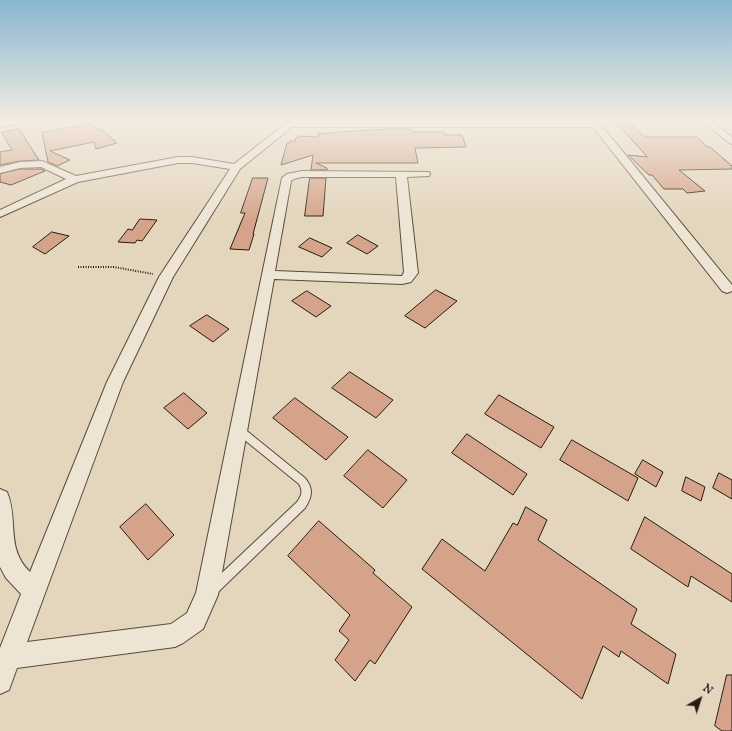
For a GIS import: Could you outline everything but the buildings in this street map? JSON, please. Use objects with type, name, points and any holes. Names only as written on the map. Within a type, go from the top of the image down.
[{"type":"street","points":[[0,681],[115,382],[166,277],[236,167],[251,155]]},
{"type":"street","points":[[621,155],[727,288]]},
{"type":"street","points":[[0,214],[75,179],[178,160],[192,160],[236,167]]},
{"type":"street","points":[[0,170],[20,165],[42,164],[75,179]]},
{"type":"street","points":[[9,657],[176,635],[195,621],[207,595],[286,180],[291,176],[302,174],[425,174]]},
{"type":"street","points":[[269,275],[394,280],[406,279],[411,273],[401,174]]},
{"type":"street","points":[[0,499],[5,547],[9,562],[17,574],[34,590]]},
{"type":"lane","points":[[207,595],[301,505],[307,495],[306,486],[302,481],[239,430]]},
{"type":"path","points":[[78,268],[114,267],[166,277]]}]
